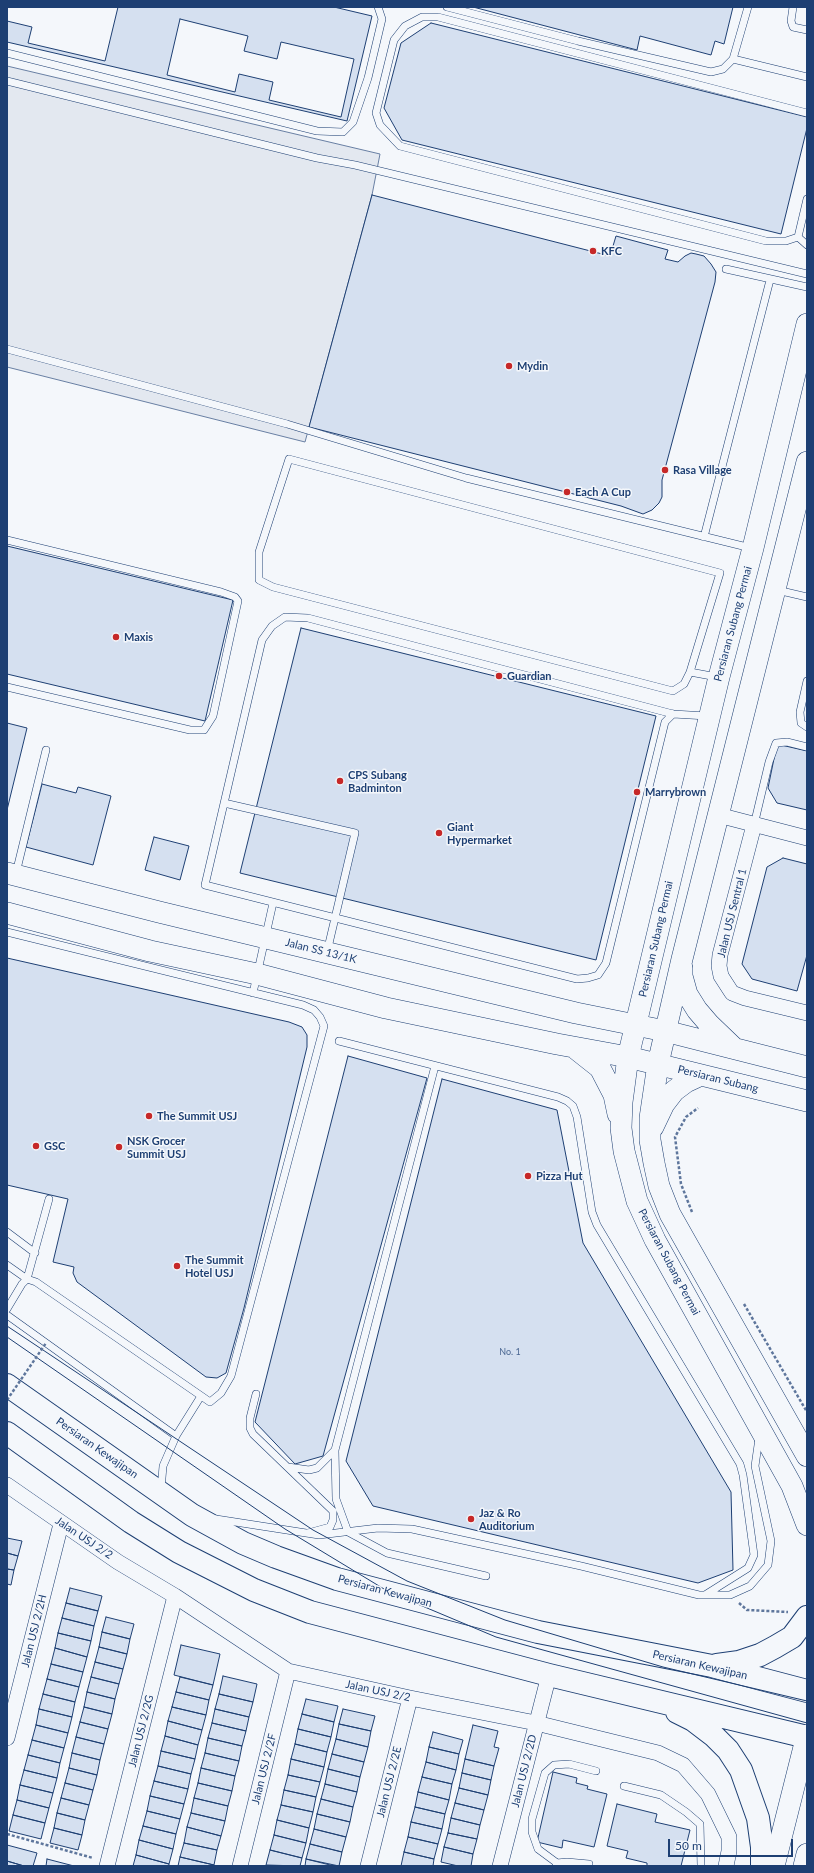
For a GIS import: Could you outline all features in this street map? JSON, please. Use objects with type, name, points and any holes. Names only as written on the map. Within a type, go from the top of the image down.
[{"type":"main road","name":"Persiaran Subang Permai","points":[[807,324],[753,548],[719,677],[628,1057],[622,1102],[621,1128],[624,1151],[640,1207],[655,1240],[792,1486],[807,1525]]},
{"type":"main road","points":[[807,462],[665,1031],[653,1092],[650,1134],[659,1186],[670,1214],[807,1456]]},
{"type":"main road","name":"Jalan SS 13/1K","points":[[11,874],[159,912],[576,1013],[636,1025]]},
{"type":"main road","points":[[7,913],[150,951],[255,984],[386,1008],[574,1048],[628,1057]]},
{"type":"main road","points":[[682,959],[682,976],[687,994],[709,1024],[735,1049]]},
{"type":"main road","points":[[636,1025],[807,1067]]},
{"type":"main road","points":[[574,1048],[600,1068],[614,1095],[621,1128]]},
{"type":"main road","name":"Persiaran Subang","points":[[628,1057],[807,1101]]},
{"type":"main road","points":[[650,1134],[656,1117],[674,1091],[686,1082],[701,1075]]},
{"type":"main road","name":"Persiaran Kewajipan","points":[[7,1385],[192,1515],[243,1543],[337,1579],[538,1632],[712,1666],[807,1691]]},
{"type":"main road","points":[[7,1433],[131,1522],[179,1552],[254,1590],[310,1612],[549,1675],[807,1736],[774,1866]]},
{"type":"main road","points":[[712,1666],[739,1662],[775,1647],[792,1637],[801,1615]]},
{"type":"main road","points":[[658,1701],[693,1720],[714,1736],[728,1750],[741,1770],[758,1818],[762,1847],[762,1866]]},
{"type":"main road","points":[[804,1866],[807,1854]]},
{"type":"street","points":[[718,815],[807,838]]},
{"type":"street","name":"Jalan USJ Sentral 1","points":[[754,825],[720,956],[719,966],[721,976],[732,992],[745,998],[807,1013]]},
{"type":"street","name":"Jalan USJ 2/2","points":[[7,1485],[62,1524],[175,1596],[288,1671],[410,1698],[536,1723],[658,1753],[683,1765],[708,1794],[729,1837],[729,1851],[726,1866]]},
{"type":"street","name":"Jalan USJ 2/2H","points":[[7,1738],[62,1524]]},
{"type":"street","name":"Jalan USJ 2/2G","points":[[107,1864],[175,1596]]},
{"type":"street","name":"Jalan USJ 2/2F","points":[[240,1866],[288,1671]]},
{"type":"street","name":"Jalan USJ 2/2D","points":[[500,1866],[549,1675]]},
{"type":"street","name":"Jalan USJ 2/2E","points":[[368,1866],[410,1698]]},
{"type":"lane","points":[[7,53],[317,131],[342,132],[353,122],[368,78],[382,19],[378,7]]},
{"type":"lane","points":[[447,7],[578,41],[711,72],[723,69],[733,59],[748,7]]},
{"type":"lane","points":[[793,7],[790,21],[793,27],[807,30]]},
{"type":"lane","points":[[798,238],[786,241],[766,241],[400,146],[380,125],[376,113],[394,40],[405,26],[422,17],[438,17],[807,113]]},
{"type":"lane","points":[[733,59],[807,77]]},
{"type":"lane","points":[[7,81],[317,158],[807,274]]},
{"type":"lane","points":[[798,238],[807,199]]},
{"type":"lane","points":[[798,238],[807,245]]},
{"type":"lane","points":[[726,269],[807,287]]},
{"type":"lane","points":[[704,537],[770,280]]},
{"type":"lane","points":[[7,349],[287,424],[466,478],[753,548]]},
{"type":"lane","points":[[289,459],[720,573],[690,672],[684,684],[673,691],[273,587],[259,580],[259,552],[289,459]]},
{"type":"lane","points":[[7,540],[221,592],[235,597],[238,601],[213,716],[204,730],[190,730],[7,687]]},
{"type":"lane","points":[[774,590],[807,598]]},
{"type":"lane","points":[[673,714],[665,722],[606,963],[598,975],[588,978],[577,978],[205,885],[262,640],[272,626],[285,617],[308,618],[673,714],[710,716]]},
{"type":"lane","points":[[690,672],[719,677]]},
{"type":"lane","points":[[807,681],[800,712],[801,723],[807,727]]},
{"type":"lane","points":[[754,825],[769,762],[776,742],[787,742],[807,747]]},
{"type":"lane","points":[[11,874],[46,750]]},
{"type":"lane","points":[[224,803],[355,834],[327,952]]},
{"type":"lane","points":[[255,984],[273,903]]},
{"type":"lane","points":[[7,932],[255,984],[314,1010],[320,1017],[324,1026],[231,1376],[221,1393],[210,1402],[45,1286],[27,1279],[7,1265]]},
{"type":"lane","points":[[339,1041],[558,1097],[567,1101],[573,1106],[577,1117],[592,1212],[597,1225],[740,1464],[743,1475],[754,1555],[748,1568],[705,1595]]},
{"type":"lane","points":[[435,1066],[335,1450],[336,1499],[348,1532],[387,1554],[486,1576]]},
{"type":"lane","points":[[7,1309],[22,1284],[27,1279],[49,1199]]},
{"type":"lane","points":[[7,1232],[35,1253]]},
{"type":"lane","points":[[7,1315],[176,1436]]},
{"type":"lane","points":[[256,1394],[250,1418],[250,1428],[253,1434],[333,1511],[333,1520],[330,1527],[304,1534]]},
{"type":"lane","points":[[161,1493],[163,1466],[176,1436],[201,1396]]},
{"type":"lane","points":[[192,1515],[304,1534],[319,1535],[378,1528],[412,1529],[705,1595],[730,1595],[750,1586],[768,1565],[771,1541],[755,1466],[757,1447],[761,1431]]},
{"type":"lane","points":[[288,1467],[308,1470],[317,1468],[335,1450]]},
{"type":"lane","points":[[589,1864],[574,1862],[557,1865],[538,1849],[532,1832],[532,1818],[545,1773],[554,1765],[569,1764],[596,1771]]},
{"type":"lane","points":[[624,1786],[661,1795],[686,1812],[700,1824],[701,1866]]},
{"type":"path","points":[[695,1218],[681,1184],[675,1137],[686,1117],[698,1108]]},
{"type":"path","points":[[742,1301],[807,1412]]},
{"type":"path","points":[[7,1400],[46,1343]]},
{"type":"path","points":[[730,1595],[747,1610],[801,1615]]},
{"type":"path","points":[[7,1834],[107,1864]]},
{"type":"shaded area","points":[[7,66],[380,154],[372,195],[305,442],[7,367]]},
{"type":"building","points":[[7,7],[118,7],[105,61],[28,43],[32,27],[7,21]]},
{"type":"building","points":[[7,7],[334,7],[372,16],[347,121],[7,42]]},
{"type":"building","points":[[473,7],[733,7],[724,44],[715,41],[711,55],[640,36],[637,50]]},
{"type":"building","points":[[180,19],[248,36],[244,51],[277,59],[281,42],[354,59],[341,117],[269,100],[273,82],[239,74],[235,92],[167,75]]},
{"type":"building","points":[[431,23],[807,117],[807,128],[781,234],[402,140],[384,108],[401,43]]},
{"type":"building","name":"Mydin","points":[[372,195],[610,256],[616,236],[668,250],[665,259],[678,262],[691,253],[704,256],[716,272],[715,282],[662,480],[662,497],[659,503],[652,510],[643,514],[621,506],[309,427]]},
{"type":"building","name":"Maxis","points":[[7,546],[233,600],[205,721],[7,674]]},
{"type":"building","name":"Giant Hypermarket","points":[[301,628],[656,716],[596,960],[240,873]]},
{"type":"building","points":[[7,723],[27,728],[7,810]]},
{"type":"building","points":[[777,744],[807,751],[807,810],[777,803],[768,788]]},
{"type":"building","points":[[42,784],[76,793],[78,787],[111,796],[93,865],[26,847]]},
{"type":"building","points":[[154,837],[189,846],[180,880],[145,870]]},
{"type":"building","points":[[783,858],[807,864],[807,955],[797,991],[752,979],[742,964],[767,867]]},
{"type":"building","name":"The Summit USJ","points":[[7,958],[289,1022],[302,1027],[307,1035],[307,1047],[244,1308],[226,1373],[217,1378],[206,1377],[77,1282],[73,1273],[74,1267],[53,1262],[68,1199],[7,1185]]},
{"type":"building","points":[[348,1056],[427,1078],[323,1456],[295,1464],[255,1422]]},
{"type":"building","points":[[442,1079],[557,1110],[583,1243],[731,1492],[733,1570],[698,1583],[373,1506],[346,1461]]},
{"type":"building","points":[[7,1538],[22,1541],[18,1556],[7,1553]]},
{"type":"building","points":[[7,1553],[18,1556],[14,1570],[7,1569]]},
{"type":"building","points":[[7,1569],[14,1570],[11,1585],[7,1584]]},
{"type":"building","points":[[70,1588],[102,1596],[98,1611],[66,1603]]},
{"type":"building","points":[[66,1603],[98,1611],[94,1626],[62,1618]]},
{"type":"building","points":[[106,1617],[134,1624],[130,1639],[102,1632]]},
{"type":"building","points":[[62,1618],[94,1626],[91,1641],[58,1633]]},
{"type":"building","points":[[102,1632],[130,1639],[127,1654],[99,1647]]},
{"type":"building","points":[[58,1633],[91,1641],[87,1657],[55,1648]]},
{"type":"building","points":[[181,1645],[220,1654],[213,1685],[174,1675]]},
{"type":"building","points":[[99,1647],[127,1654],[123,1669],[95,1662]]},
{"type":"building","points":[[55,1648],[87,1657],[83,1672],[51,1664]]},
{"type":"building","points":[[95,1662],[123,1669],[119,1684],[91,1677]]},
{"type":"building","points":[[51,1664],[83,1672],[79,1687],[47,1679]]},
{"type":"building","points":[[223,1676],[257,1684],[253,1702],[219,1694]]},
{"type":"building","points":[[91,1677],[119,1684],[115,1699],[87,1692]]},
{"type":"building","points":[[180,1677],[213,1685],[209,1700],[176,1692]]},
{"type":"building","points":[[47,1679],[79,1687],[75,1702],[43,1694]]},
{"type":"building","points":[[87,1692],[115,1699],[112,1714],[84,1707]]},
{"type":"building","points":[[176,1692],[209,1700],[206,1715],[172,1707]]},
{"type":"building","points":[[43,1694],[75,1702],[72,1717],[39,1709]]},
{"type":"building","points":[[219,1694],[253,1702],[249,1717],[215,1709]]},
{"type":"building","points":[[306,1699],[338,1706],[334,1722],[302,1714]]},
{"type":"building","points":[[84,1707],[112,1714],[108,1729],[80,1722]]},
{"type":"building","points":[[172,1707],[206,1715],[202,1730],[168,1721]]},
{"type":"building","points":[[39,1709],[72,1717],[68,1733],[36,1725]]},
{"type":"building","points":[[215,1709],[249,1717],[246,1731],[212,1723]]},
{"type":"building","points":[[343,1709],[375,1716],[371,1731],[339,1724]]},
{"type":"building","points":[[302,1714],[334,1722],[331,1737],[298,1729]]},
{"type":"building","points":[[168,1721],[202,1730],[198,1745],[165,1736]]},
{"type":"building","points":[[80,1722],[108,1729],[104,1744],[76,1737]]},
{"type":"building","points":[[212,1723],[246,1731],[242,1746],[208,1738]]},
{"type":"building","points":[[339,1724],[371,1731],[368,1747],[336,1739]]},
{"type":"building","points":[[36,1725],[68,1733],[64,1748],[32,1740]]},
{"type":"building","points":[[473,1725],[498,1731],[494,1747],[499,1748],[494,1766],[465,1759]]},
{"type":"building","points":[[298,1729],[331,1737],[327,1752],[295,1744]]},
{"type":"building","points":[[433,1732],[463,1740],[459,1754],[429,1747]]},
{"type":"building","points":[[165,1736],[198,1745],[195,1759],[161,1751]]},
{"type":"building","points":[[76,1737],[104,1744],[100,1760],[72,1753]]},
{"type":"building","points":[[208,1738],[242,1746],[239,1761],[205,1753]]},
{"type":"building","points":[[336,1739],[368,1747],[364,1762],[332,1754]]},
{"type":"building","points":[[32,1740],[64,1748],[60,1763],[28,1755]]},
{"type":"building","points":[[295,1744],[327,1752],[324,1767],[291,1759]]},
{"type":"building","points":[[429,1747],[459,1754],[456,1770],[426,1762]]},
{"type":"building","points":[[161,1751],[195,1759],[191,1774],[158,1766]]},
{"type":"building","points":[[72,1753],[100,1760],[97,1775],[69,1768]]},
{"type":"building","points":[[205,1753],[239,1761],[235,1776],[201,1768]]},
{"type":"building","points":[[332,1754],[364,1762],[360,1777],[328,1769]]},
{"type":"building","points":[[28,1755],[60,1763],[57,1778],[24,1770]]},
{"type":"building","points":[[291,1759],[324,1767],[320,1782],[288,1775]]},
{"type":"building","points":[[465,1759],[494,1766],[491,1780],[462,1773]]},
{"type":"building","points":[[426,1762],[456,1770],[452,1784],[422,1777]]},
{"type":"building","points":[[158,1766],[191,1774],[188,1789],[154,1781]]},
{"type":"building","points":[[69,1768],[97,1775],[93,1790],[65,1783]]},
{"type":"building","points":[[201,1768],[235,1776],[232,1791],[198,1783]]},
{"type":"building","points":[[328,1769],[360,1777],[357,1792],[325,1784]]},
{"type":"building","points":[[24,1770],[57,1778],[53,1793],[20,1785]]},
{"type":"building","points":[[553,1772],[577,1778],[576,1783],[588,1786],[587,1789],[607,1794],[594,1847],[563,1840],[562,1848],[537,1842]]},
{"type":"building","points":[[462,1773],[491,1780],[488,1795],[459,1788]]},
{"type":"building","points":[[288,1775],[320,1782],[316,1797],[284,1790]]},
{"type":"building","points":[[422,1777],[452,1784],[449,1800],[418,1792]]},
{"type":"building","points":[[154,1781],[188,1789],[184,1804],[150,1796]]},
{"type":"building","points":[[65,1783],[93,1790],[89,1805],[61,1798]]},
{"type":"building","points":[[198,1783],[232,1791],[228,1806],[194,1798]]},
{"type":"building","points":[[325,1784],[357,1792],[353,1807],[321,1799]]},
{"type":"building","points":[[20,1785],[53,1793],[49,1808],[17,1800]]},
{"type":"building","points":[[459,1788],[488,1795],[484,1810],[455,1803]]},
{"type":"building","points":[[284,1790],[316,1797],[313,1812],[281,1805]]},
{"type":"building","points":[[418,1792],[449,1800],[445,1814],[415,1807]]},
{"type":"building","points":[[150,1796],[184,1804],[180,1819],[147,1811]]},
{"type":"building","points":[[61,1798],[89,1805],[85,1820],[57,1813]]},
{"type":"building","points":[[194,1798],[228,1806],[225,1821],[191,1813]]},
{"type":"building","points":[[321,1799],[353,1807],[350,1822],[317,1814]]},
{"type":"building","points":[[17,1800],[49,1808],[45,1823],[13,1815]]},
{"type":"building","points":[[455,1803],[484,1810],[480,1825],[451,1818]]},
{"type":"building","points":[[617,1804],[657,1814],[655,1822],[690,1830],[681,1866],[647,1866],[647,1863],[626,1858],[628,1851],[607,1846]]},
{"type":"building","points":[[281,1805],[313,1812],[309,1828],[277,1820]]},
{"type":"building","points":[[415,1807],[445,1814],[442,1829],[411,1822]]},
{"type":"building","points":[[147,1811],[180,1819],[176,1834],[143,1826]]},
{"type":"building","points":[[57,1813],[85,1820],[82,1835],[54,1828]]},
{"type":"building","points":[[191,1813],[225,1821],[221,1836],[187,1827]]},
{"type":"building","points":[[317,1814],[350,1822],[346,1837],[314,1829]]},
{"type":"building","points":[[13,1815],[45,1823],[41,1839],[9,1831]]},
{"type":"building","points":[[451,1818],[480,1825],[477,1839],[448,1833]]},
{"type":"building","points":[[277,1820],[309,1828],[306,1843],[274,1835]]},
{"type":"building","points":[[411,1822],[442,1829],[438,1844],[408,1837]]},
{"type":"building","points":[[143,1826],[176,1834],[173,1849],[139,1840]]},
{"type":"building","points":[[187,1827],[221,1836],[217,1850],[184,1843]]},
{"type":"building","points":[[54,1828],[82,1835],[78,1850],[50,1843]]},
{"type":"building","points":[[314,1829],[346,1837],[342,1852],[310,1844]]},
{"type":"building","points":[[448,1833],[477,1839],[473,1854],[444,1847]]},
{"type":"building","points":[[274,1835],[306,1843],[302,1858],[270,1850]]},
{"type":"building","points":[[408,1837],[438,1844],[434,1859],[404,1852]]},
{"type":"building","points":[[139,1840],[173,1849],[169,1864],[136,1855]]},
{"type":"building","points":[[184,1843],[217,1850],[214,1865],[180,1857]]},
{"type":"building","points":[[310,1844],[342,1852],[339,1866],[306,1859]]},
{"type":"building","points":[[7,1845],[37,1853],[33,1866],[24,1866],[7,1861]]},
{"type":"building","points":[[444,1847],[473,1854],[471,1866],[458,1866],[441,1862]]},
{"type":"building","points":[[270,1850],[302,1858],[300,1866],[266,1865]]},
{"type":"building","points":[[404,1852],[434,1859],[433,1866],[401,1866]]},
{"type":"building","points":[[136,1855],[169,1864],[169,1866],[133,1866]]},
{"type":"building","points":[[180,1857],[214,1865],[214,1866],[178,1866]]},
{"type":"building","points":[[47,1859],[74,1866],[46,1866]]},
{"type":"building","points":[[306,1859],[334,1866],[305,1866]]},
{"type":"building","points":[[7,1861],[24,1866],[7,1866]]},
{"type":"tram line","points":[[7,1326],[313,1530],[407,1581],[505,1620],[663,1667],[807,1701]]},
{"type":"tram line","points":[[7,1337],[285,1529],[389,1592],[496,1637],[807,1723]]},
{"type":"place","name":"KFC","points":[[593,251]]},
{"type":"place","name":"Mydin","points":[[509,366]]},
{"type":"place","name":"Rasa Village","points":[[665,470]]},
{"type":"place","name":"Each A Cup","points":[[567,492]]},
{"type":"place","name":"Maxis","points":[[116,637]]},
{"type":"place","name":"Guardian","points":[[499,676]]},
{"type":"place","name":"CPS Subang Badminton","points":[[340,781]]},
{"type":"place","name":"Marrybrown","points":[[637,792]]},
{"type":"place","name":"Giant Hypermarket","points":[[439,833]]},
{"type":"place","name":"The Summit USJ","points":[[149,1116]]},
{"type":"place","name":"GSC","points":[[36,1146]]},
{"type":"place","name":"NSK Grocer Summit USJ","points":[[119,1147]]},
{"type":"place","name":"Pizza Hut","points":[[528,1176]]},
{"type":"place","name":"The Summit Hotel USJ","points":[[177,1266]]},
{"type":"place","name":"Jaz & Ro Auditorium","points":[[471,1519]]}]
